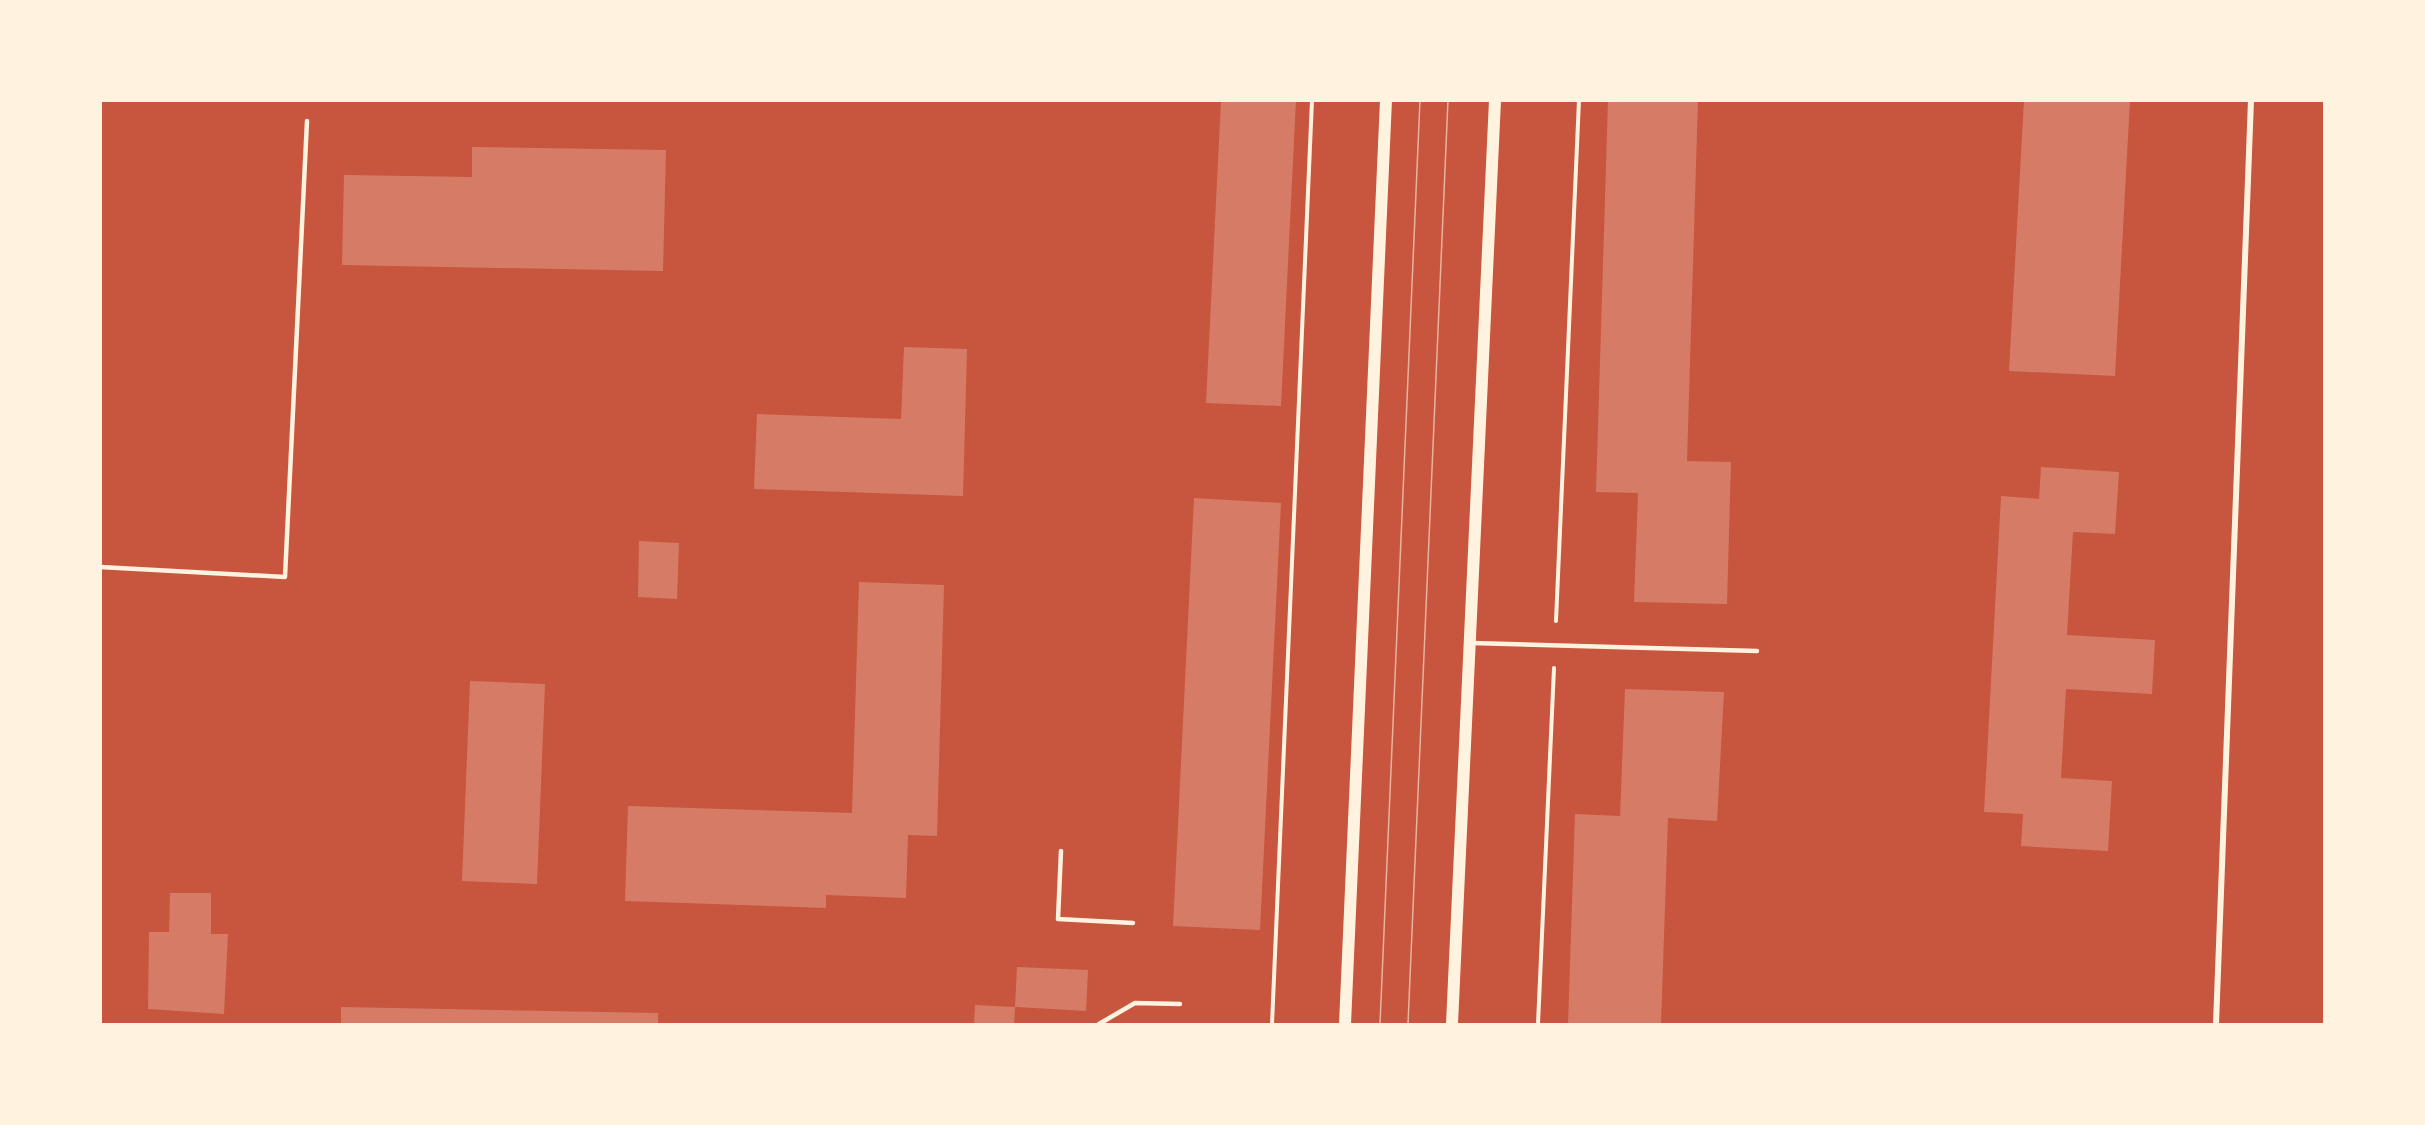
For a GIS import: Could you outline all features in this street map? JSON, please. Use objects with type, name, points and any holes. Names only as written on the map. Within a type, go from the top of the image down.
[{"type":"main road","points":[[1345,1024],[1386,100]]},
{"type":"main road","points":[[1452,1024],[1495,100]]},
{"type":"street","points":[[2216,1024],[2251,100]]},
{"type":"lane","points":[[100,567],[285,577],[307,121]]},
{"type":"lane","points":[[1470,643],[1757,651]]},
{"type":"lane","points":[[1061,851],[1058,919],[1133,923]]},
{"type":"lane","points":[[1100,1024],[1135,1003],[1180,1004]]},
{"type":"path","points":[[1272,1024],[1312,100]]},
{"type":"path","points":[[1538,1024],[1579,100]]},
{"type":"building","points":[[1221,100],[1296,100],[1281,406],[1206,403]]},
{"type":"building","points":[[1608,100],[1698,100],[1687,461],[1731,462],[1727,604],[1634,602],[1638,493],[1596,492]]},
{"type":"building","points":[[2024,100],[2130,100],[2115,376],[2009,371]]},
{"type":"building","points":[[472,147],[666,150],[663,271],[342,265],[344,175],[472,177]]},
{"type":"building","points":[[904,347],[967,349],[963,496],[754,489],[757,414],[901,419]]},
{"type":"building","points":[[2041,467],[2119,472],[2115,534],[2073,532],[2067,635],[2155,640],[2152,694],[2066,689],[2061,778],[2112,781],[2108,851],[2021,846],[2023,814],[1984,812],[2001,496],[2039,499]]},
{"type":"building","points":[[1194,498],[1281,503],[1260,930],[1173,926]]},
{"type":"building","points":[[639,541],[679,543],[677,599],[638,597]]},
{"type":"building","points":[[859,582],[944,585],[937,836],[908,835],[906,898],[826,895],[826,908],[625,901],[628,806],[852,813]]},
{"type":"building","points":[[470,681],[545,684],[537,884],[462,881]]},
{"type":"building","points":[[1625,689],[1724,692],[1717,821],[1668,818],[1661,1024],[1568,1024],[1575,814],[1620,816]]},
{"type":"building","points":[[170,893],[211,893],[211,934],[228,934],[224,1014],[148,1009],[149,932],[169,932]]},
{"type":"building","points":[[1017,967],[1088,970],[1086,1011],[1015,1007]]},
{"type":"building","points":[[975,1005],[1015,1007],[1014,1024],[974,1024]]},
{"type":"building","points":[[341,1007],[658,1013],[658,1024],[341,1024]]},
{"type":"tram line","points":[[1380,1024],[1420,100]]},
{"type":"tram line","points":[[1408,1024],[1448,100]]}]
